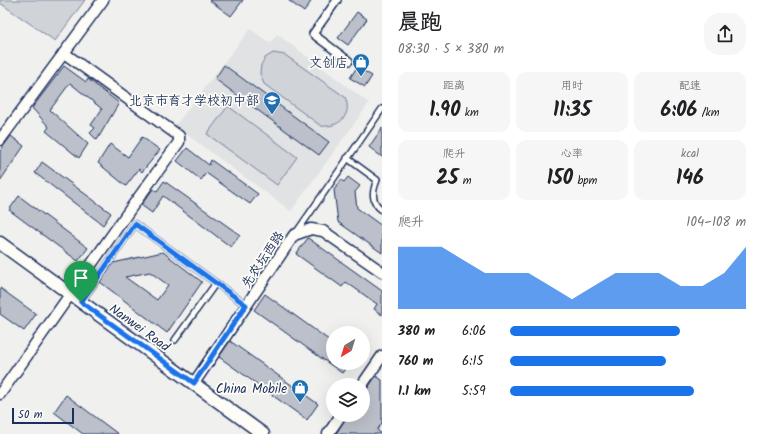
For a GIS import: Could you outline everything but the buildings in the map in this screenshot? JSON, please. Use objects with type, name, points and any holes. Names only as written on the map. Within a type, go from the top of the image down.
[{"type":"street","points":[[0,140],[103,0]]},
{"type":"street","points":[[338,0],[314,34],[349,61]]},
{"type":"street","points":[[0,394],[179,142],[180,136],[64,53]]},
{"type":"street","name":"先农坛西路","points":[[194,383],[294,235],[311,229],[323,231],[382,272]]},
{"type":"street","name":"Nanwei Road","points":[[0,243],[263,434]]},
{"type":"street","points":[[367,378],[382,356]]},
{"type":"street","points":[[328,434],[336,422]]},
{"type":"lane","points":[[294,235],[382,109]]},
{"type":"lane","points":[[347,158],[377,180],[372,197],[377,207],[382,210]]},
{"type":"lane","points":[[81,302],[135,224],[246,305]]},
{"type":"lane","points":[[175,340],[216,283]]},
{"type":"shaded area","points":[[0,0],[85,0],[55,41],[0,3]]},
{"type":"shaded area","name":"北京市育才学校初中部","points":[[250,29],[270,43],[277,34],[369,103],[291,211],[175,126]]},
{"type":"shaded area","points":[[273,53],[285,55],[345,97],[347,109],[346,115],[343,119],[333,125],[321,126],[264,84],[260,73],[261,65],[265,58]]},
{"type":"shaded area","points":[[228,106],[297,157],[277,185],[207,134]]},
{"type":"place","name":"文创店","points":[[361,77]]},
{"type":"place","name":"北京市育才学校初中部","points":[[272,115]]},
{"type":"place","name":"China Mobile","points":[[300,403]]},
{"type":"route","points":[[135,224],[246,305],[194,383],[81,302],[135,224]]}]
